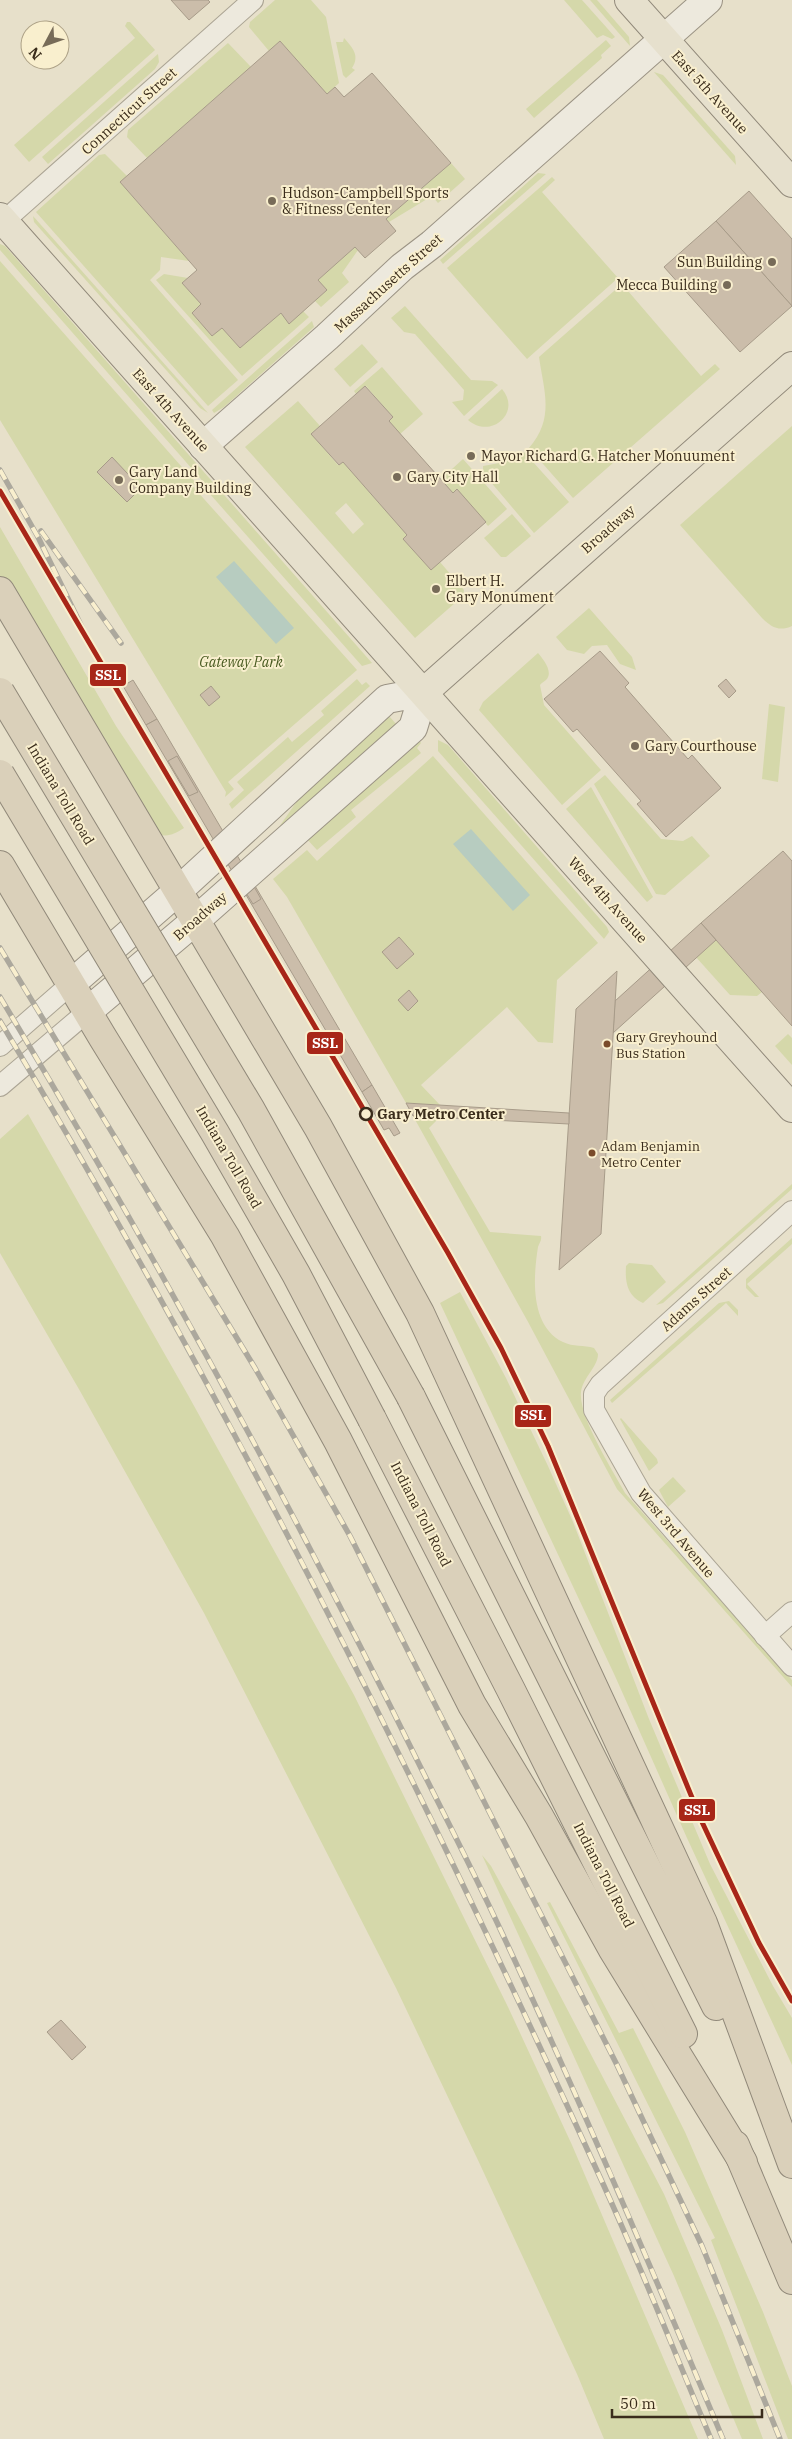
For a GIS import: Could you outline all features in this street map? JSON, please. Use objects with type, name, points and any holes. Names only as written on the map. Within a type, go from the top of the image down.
[{"type":"highway","points":[[0,591],[318,1127],[420,1313],[703,1923],[792,2164]]},
{"type":"highway","name":"Indiana Toll Road","points":[[0,692],[252,1110],[411,1397],[689,1948],[792,2169]]},
{"type":"highway","name":"Indiana Toll Road","points":[[0,774],[215,1133],[296,1274],[651,1968],[743,2162],[792,2280]]},
{"type":"highway","points":[[0,865],[87,1012],[225,1236],[338,1441],[472,1705],[539,1816],[613,1950],[743,2162]]},
{"type":"main road","name":"East 5th Avenue","points":[[629,0],[792,183]]},
{"type":"main road","name":"Massachusetts Street","points":[[203,446],[327,338],[396,272],[432,244],[708,0]]},
{"type":"main road","name":"East 4th Avenue","points":[[2,219],[424,692]]},
{"type":"main road","name":"Broadway","points":[[87,1012],[195,921],[413,728],[424,692],[792,366]]},
{"type":"main road","points":[[71,984],[178,890],[387,699],[424,692]]},
{"type":"main road","name":"West 4th Avenue","points":[[424,692],[792,1108]]},
{"type":"street","name":"Connecticut Street","points":[[2,219],[253,0]]},
{"type":"street","points":[[0,1046],[71,984]]},
{"type":"street","name":"Broadway","points":[[0,1086],[87,1012]]},
{"type":"street","name":"Adams Street","points":[[600,1385],[792,1211]]},
{"type":"street","name":"West 3rd Avenue","points":[[600,1385],[594,1394],[594,1410],[640,1493],[792,1666]]},
{"type":"street","points":[[765,1636],[792,1612]]},
{"type":"green space","points":[[275,0],[311,0],[326,17],[339,83],[327,94],[280,41],[269,51],[249,27],[250,22]]},
{"type":"green space","points":[[564,0],[582,0],[615,37],[612,39],[603,35],[597,38]]},
{"type":"green space","points":[[590,0],[597,0],[629,37],[630,46]]},
{"type":"green space","points":[[127,22],[130,22],[155,50],[29,162],[14,145],[135,38],[125,26]]},
{"type":"green space","points":[[344,38],[353,49],[355,56],[352,68],[355,70],[346,78],[343,75],[336,42],[343,42]]},
{"type":"green space","points":[[606,40],[611,46],[601,55],[602,58],[534,118],[526,109]]},
{"type":"green space","points":[[228,43],[251,67],[147,158],[127,137],[128,130]]},
{"type":"green space","points":[[158,54],[159,62],[155,69],[48,164],[42,157]]},
{"type":"green space","points":[[654,72],[663,75],[735,156],[736,165]]},
{"type":"green space","points":[[105,154],[127,176],[120,182],[189,261],[161,257],[160,270],[150,280],[238,380],[208,406],[36,212],[99,155]]},
{"type":"green space","points":[[451,163],[465,179],[438,203],[432,196],[389,222],[386,219]]},
{"type":"green space","points":[[538,173],[546,174],[443,264],[440,260]]},
{"type":"green space","points":[[552,177],[555,180],[542,192],[618,278],[527,359],[447,268]]},
{"type":"green space","points":[[33,216],[208,413],[200,408],[34,222]]},
{"type":"green space","points":[[0,244],[5,246],[372,663],[362,666],[202,485],[204,483],[200,478],[0,250]]},
{"type":"green space","points":[[355,247],[358,250],[342,273],[349,282],[321,307],[315,301],[327,290],[318,280]]},
{"type":"green space","name":"Gateway Park","points":[[0,261],[196,483],[193,486],[196,490],[357,670],[228,782],[234,789],[225,797],[226,792],[0,420]]},
{"type":"green space","points":[[164,274],[188,278],[182,283],[201,304],[192,313],[212,336],[222,328],[240,348],[281,313],[289,323],[303,311],[309,317],[242,376],[156,280]]},
{"type":"green space","points":[[622,284],[701,376],[715,364],[720,369],[573,498],[529,448],[537,437],[545,415],[545,393],[539,357]]},
{"type":"green space","points":[[405,306],[471,380],[492,381],[498,385],[464,416],[452,402],[463,400],[464,390],[415,334],[404,332],[391,318]]},
{"type":"green space","points":[[312,321],[314,327],[224,407],[214,413],[212,410]]},
{"type":"green space","points":[[362,344],[378,362],[350,387],[334,369]]},
{"type":"green space","points":[[382,367],[423,414],[400,434],[389,421],[393,417],[366,386],[356,394],[354,391]]},
{"type":"green space","points":[[502,389],[507,398],[508,406],[506,414],[501,421],[486,427],[468,420]]},
{"type":"green space","points":[[298,401],[320,426],[311,434],[338,465],[343,462],[407,535],[403,539],[431,570],[440,562],[464,590],[463,596],[415,638],[245,447]],"holes":[[[346,503],[364,524],[353,534],[335,513]]]},
{"type":"green space","points":[[792,426],[792,626],[783,629],[772,626],[762,618],[680,525]]},
{"type":"green space","points":[[524,452],[569,502],[534,533],[483,473],[483,466],[505,462]]},
{"type":"green space","points":[[463,459],[507,509],[488,526],[457,490],[453,493],[441,479]]},
{"type":"green space","points":[[512,514],[531,536],[506,557],[501,557],[484,538]]},
{"type":"green space","points":[[0,527],[116,726],[184,828],[165,835],[152,831],[0,576]]},
{"type":"green space","points":[[589,608],[632,657],[636,670],[620,664],[607,645],[592,646],[584,654],[567,650],[556,637]]},
{"type":"green space","points":[[538,653],[547,666],[549,673],[546,680],[540,685],[544,705],[601,770],[562,805],[479,710],[483,702]]},
{"type":"green space","points":[[357,679],[362,685],[366,682],[370,686],[232,809],[229,804],[244,790],[237,782],[288,737],[292,742],[324,715],[321,711]]},
{"type":"green space","points":[[769,704],[785,707],[778,782],[762,779]]},
{"type":"green space","points":[[389,716],[397,725],[279,827],[302,794]]},
{"type":"green space","points":[[419,740],[421,743],[417,748],[421,753],[351,810],[356,817],[317,850],[306,838]]},
{"type":"green space","points":[[438,740],[448,745],[607,927],[609,932],[604,939],[438,751]]},
{"type":"green space","points":[[433,756],[598,943],[557,980],[553,1043],[538,1042],[507,1007],[421,1085],[440,1105],[406,1103],[287,897],[273,879],[307,850],[317,861]]},
{"type":"green space","points":[[605,775],[661,839],[683,841],[692,836],[710,856],[665,895],[656,894],[594,784]]},
{"type":"green space","points":[[591,787],[653,897],[647,902],[566,809]]},
{"type":"green space","points":[[701,923],[762,992],[757,996],[730,995],[695,956]]},
{"type":"green space","points":[[788,1034],[792,1038],[792,1065],[775,1046]]},
{"type":"green space","points":[[28,1114],[188,1395],[354,1695],[508,2007],[572,2145],[698,2439],[604,2439],[577,2374],[396,1988],[204,1613],[80,1391],[0,1253],[0,1139]]},
{"type":"green space","points":[[413,1116],[440,1117],[429,1128],[490,1232],[541,1236],[535,1273],[536,1300],[539,1313],[544,1325],[552,1335],[567,1344],[594,1348],[598,1354],[596,1363],[584,1382],[581,1392],[585,1415],[590,1429],[605,1458],[625,1493],[792,1680],[792,1687],[617,1489],[527,1320]]},
{"type":"green space","points":[[792,1184],[792,1189],[663,1303],[656,1305]]},
{"type":"green space","points":[[792,1238],[792,1244],[747,1284],[759,1297],[755,1297],[746,1288],[746,1279]]},
{"type":"green space","points":[[629,1263],[652,1265],[666,1282],[643,1303],[633,1297],[628,1288],[626,1266]]},
{"type":"green space","points":[[460,1292],[506,1378],[573,1522],[649,1719],[710,1864],[773,1986],[792,2018],[792,2065],[687,1838],[615,1676],[440,1303]]},
{"type":"green space","points":[[729,1301],[738,1310],[738,1316],[726,1303],[612,1403],[610,1400],[719,1303]]},
{"type":"green space","points":[[620,1419],[657,1459],[658,1463],[649,1471]]},
{"type":"green space","points":[[673,1477],[686,1491],[668,1507],[659,1490]]},
{"type":"green space","points":[[482,1855],[491,1866],[520,1919],[664,2194],[722,2330],[763,2439],[742,2439],[674,2276]]},
{"type":"green space","points":[[550,1902],[619,2033],[633,2028],[685,2132],[763,2312],[792,2386],[792,2439],[788,2439],[711,2240],[715,2238],[547,1903]]},
{"type":"shaded area","points":[[234,561],[294,628],[276,644],[216,577]]},
{"type":"shaded area","points":[[471,829],[530,895],[513,911],[453,844]]},
{"type":"building","points":[[171,0],[208,0],[210,2],[189,20]]},
{"type":"building","name":"Hudson-Campbell Sports & Fitness Center","points":[[280,41],[327,94],[335,87],[344,97],[372,73],[451,163],[386,219],[396,231],[365,258],[355,247],[318,280],[327,290],[289,324],[281,313],[240,348],[222,328],[212,336],[192,313],[201,304],[182,283],[197,270],[120,182]]},
{"type":"building","name":"Sun Building","points":[[749,191],[792,239],[792,306],[716,221]]},
{"type":"building","name":"Mecca Building","points":[[716,221],[792,306],[740,352],[664,267]]},
{"type":"building","name":"Gary City Hall","points":[[365,386],[393,417],[389,421],[404,438],[453,493],[457,489],[486,522],[431,570],[403,539],[407,535],[343,462],[339,465],[311,434]]},
{"type":"building","name":"Gary Land Company Building","points":[[112,457],[141,488],[127,502],[97,472]]},
{"type":"building","name":"Gary Courthouse","points":[[600,651],[629,683],[625,687],[688,759],[692,755],[721,788],[666,837],[637,804],[641,801],[577,729],[573,732],[544,699]]},
{"type":"building","points":[[726,679],[736,691],[729,698],[718,686]]},
{"type":"building","points":[[133,680],[157,719],[146,725],[123,686]]},
{"type":"building","points":[[211,686],[220,697],[209,706],[200,695]]},
{"type":"building","points":[[157,719],[372,1085],[362,1092],[146,725]]},
{"type":"building","points":[[177,756],[198,792],[189,796],[168,761]]},
{"type":"building","points":[[783,851],[792,861],[792,1026],[701,923]]},
{"type":"building","points":[[252,883],[261,899],[253,904],[243,888]]},
{"type":"building","points":[[701,923],[716,940],[613,1033],[615,1001]]},
{"type":"building","points":[[399,937],[414,954],[397,969],[382,952]]},
{"type":"building","name":"Adam Benjamin Metro Center","points":[[617,971],[601,1234],[559,1270],[576,1009]]},
{"type":"building","points":[[409,990],[418,1001],[408,1011],[398,1000]]},
{"type":"building","points":[[372,1085],[400,1133],[394,1136],[389,1128],[384,1130],[362,1092]]},
{"type":"building","points":[[406,1103],[569,1113],[569,1124],[413,1116]]},
{"type":"building","points":[[61,2020],[86,2047],[72,2060],[47,2032]]},
{"type":"railway","points":[[0,470],[38,537],[96,656]]},
{"type":"railway","points":[[41,531],[121,643]]},
{"type":"railway","points":[[0,948],[255,1368],[350,1536],[617,2065],[702,2246],[780,2439]]},
{"type":"railway","points":[[0,997],[165,1281],[270,1473],[371,1668],[472,1870],[531,1996],[615,2185],[723,2439]]},
{"type":"railway","points":[[0,1021],[162,1302],[316,1589],[389,1734],[461,1880],[599,2175],[711,2439]]},
{"type":"transit line","name":"SSL","points":[[0,491],[448,1253],[501,1348],[548,1446],[702,1822],[759,1943],[792,2001]]},
{"type":"place","name":"Hudson-Campbell Sports & Fitness Center","points":[[272,201]]},
{"type":"place","name":"Sun Building","points":[[772,262]]},
{"type":"place","name":"Mecca Building","points":[[727,285]]},
{"type":"place","name":"Mayor Richard G. Hatcher Monuument","points":[[471,456]]},
{"type":"place","name":"Gary City Hall","points":[[397,477]]},
{"type":"place","name":"Gary Land Company Building","points":[[119,480]]},
{"type":"place","name":"Elbert H. Gary Monument","points":[[436,589]]},
{"type":"place","name":"Gary Courthouse","points":[[635,746]]},
{"type":"place","name":"Gary Greyhound Bus Station","points":[[607,1044]]},
{"type":"place","name":"Gary Metro Center","points":[[366,1114]]},
{"type":"place","name":"Adam Benjamin Metro Center","points":[[592,1153]]}]
